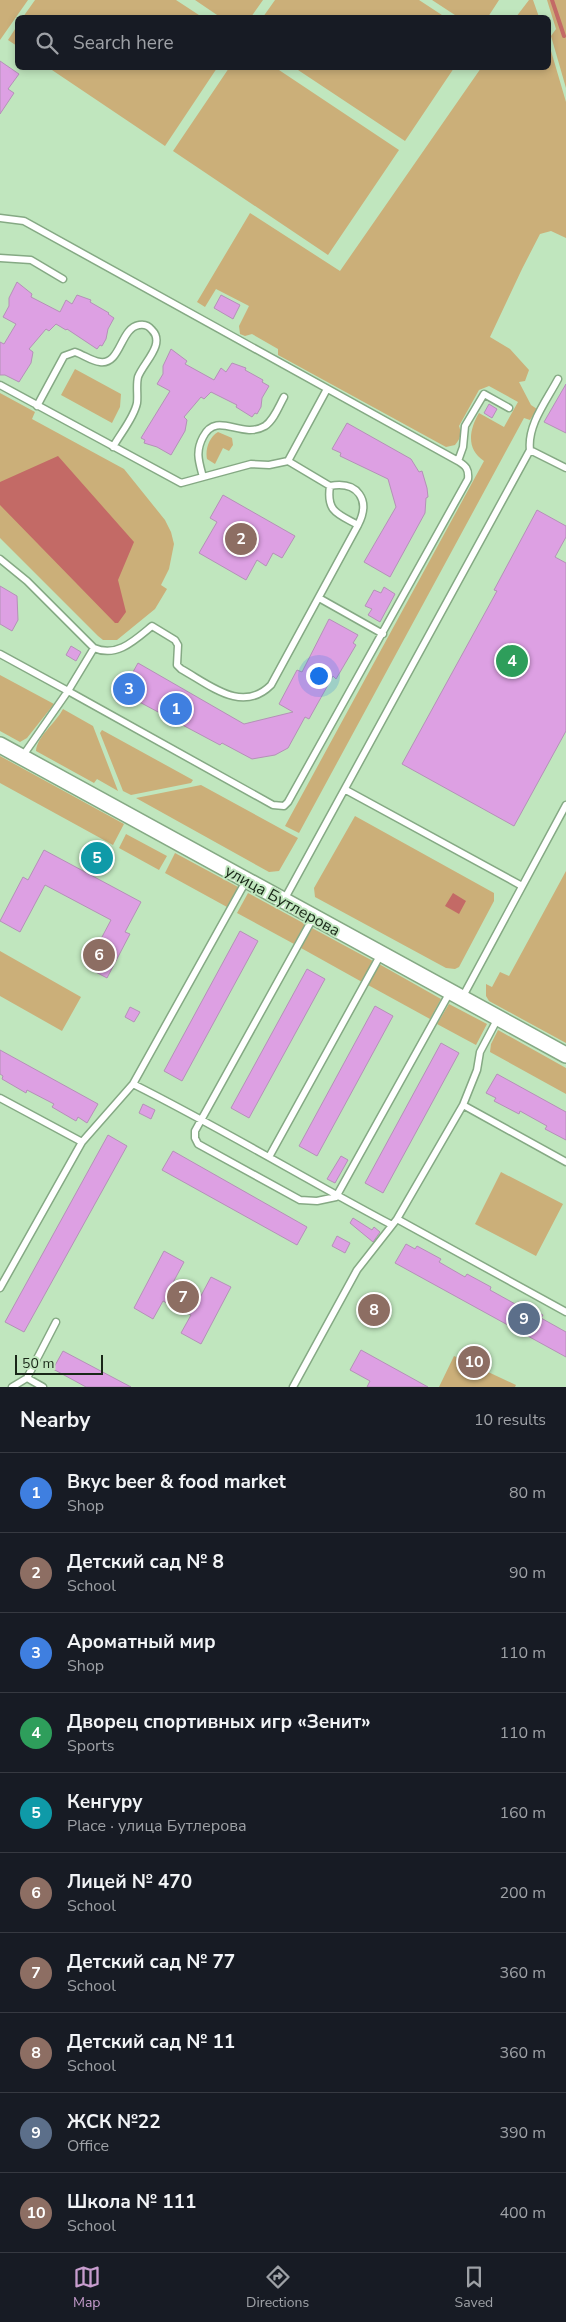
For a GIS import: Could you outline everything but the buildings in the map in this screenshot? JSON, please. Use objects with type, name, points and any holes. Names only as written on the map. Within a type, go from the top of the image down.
[{"type":"street","name":"улица Бутлерова","points":[[0,744],[566,1055]]},
{"type":"lane","points":[[0,218],[24,221],[458,460],[469,471],[468,479],[383,634],[284,806],[273,805],[0,654]]},
{"type":"lane","points":[[0,258],[31,260],[63,279]]},
{"type":"lane","points":[[38,406],[64,356],[75,352],[94,361],[102,363],[108,361],[115,355],[127,333],[133,327],[141,324],[150,327],[156,333],[157,342],[138,378],[137,404],[113,447]]},
{"type":"lane","points":[[284,900],[346,790],[530,450],[529,440],[533,426],[558,379]]},
{"type":"lane","points":[[0,385],[181,483],[251,464],[269,465],[288,461],[330,486],[346,486],[357,492],[363,499],[364,507],[358,525],[272,685],[263,693],[252,698],[230,695],[181,669],[177,664],[178,645],[176,640],[152,626],[129,645],[118,650],[104,652],[94,648],[27,581],[0,559]]},
{"type":"lane","points":[[288,461],[327,389]]},
{"type":"lane","points":[[458,460],[464,447],[465,426],[484,394],[509,408]]},
{"type":"lane","points":[[203,477],[197,450],[207,430],[212,426],[220,425],[236,430],[246,430],[266,425],[274,416],[284,397]]},
{"type":"lane","points":[[530,450],[566,468]]},
{"type":"lane","points":[[330,486],[330,506],[335,513],[358,525]]},
{"type":"lane","points":[[319,598],[383,634]]},
{"type":"lane","points":[[22,756],[48,722],[94,648]]},
{"type":"lane","points":[[346,790],[522,886]]},
{"type":"lane","points":[[314,917],[195,1131],[195,1138],[198,1144],[300,1200],[317,1201],[336,1197],[522,886],[566,805]]},
{"type":"lane","points":[[0,1288],[82,1142],[133,1084],[247,880]]},
{"type":"lane","points":[[269,1157],[381,954]]},
{"type":"lane","points":[[293,1387],[356,1270],[397,1219],[463,1106],[477,1070],[483,1045],[498,1018]]},
{"type":"lane","points":[[133,1084],[202,1119],[336,1197],[392,1226]]},
{"type":"lane","points":[[0,1098],[82,1142]]},
{"type":"lane","points":[[463,1106],[566,1162]]},
{"type":"lane","points":[[397,1219],[565,1308]]},
{"type":"lane","points":[[12,1387],[27,1378],[56,1322]]},
{"type":"lane","points":[[27,1378],[43,1387]]},
{"type":"shaded area","points":[[0,0],[28,0],[18,15],[15,15],[15,19],[0,40]]},
{"type":"shaded area","points":[[35,0],[176,0],[199,15],[24,15]]},
{"type":"shaded area","points":[[195,0],[263,0],[252,15],[217,15]]},
{"type":"shaded area","points":[[275,0],[419,0],[442,15],[264,15]]},
{"type":"shaded area","points":[[432,0],[499,0],[489,15],[455,15]]},
{"type":"shaded area","points":[[529,0],[533,0],[538,15],[518,15]]},
{"type":"shaded area","points":[[547,0],[566,0],[566,88],[551,36],[556,29]]},
{"type":"shaded area","points":[[15,29],[15,45],[8,40]]},
{"type":"shaded area","points":[[551,51],[566,102],[566,238],[551,231],[540,234],[490,337],[510,349],[529,370],[525,381],[519,382],[531,405],[537,409],[530,420],[524,418],[299,833],[285,826],[484,461],[474,451],[471,439],[471,432],[479,413],[504,427],[518,402],[489,386],[479,390],[459,426],[460,434],[458,441],[455,445],[446,447],[278,355],[278,349],[252,334],[245,336],[240,334],[239,326],[249,306],[216,289],[205,307],[197,302],[250,213],[340,271],[480,70],[551,70]]},
{"type":"shaded area","points":[[52,70],[216,70],[165,146]]},
{"type":"shaded area","points":[[228,70],[279,70],[399,150],[328,255],[173,151]]},
{"type":"shaded area","points":[[298,70],[453,70],[405,141]]},
{"type":"shaded area","points":[[75,369],[121,394],[120,407],[112,423],[61,395]]},
{"type":"shaded area","points":[[0,393],[35,412],[32,419],[124,469],[165,520],[171,532],[174,544],[169,569],[161,585],[167,589],[155,609],[117,640],[103,640],[98,636],[0,538]]},
{"type":"shaded area","points":[[218,432],[232,438],[233,445],[229,451],[223,448],[215,464],[207,459],[207,452],[210,440]]},
{"type":"shaded area","points":[[58,456],[134,542],[118,580],[126,612],[118,623],[115,623],[0,505],[0,482]]},
{"type":"shaded area","points":[[0,675],[54,704],[27,738],[20,742],[0,731]]},
{"type":"shaded area","points":[[63,709],[93,726],[118,791],[97,779],[94,783],[36,751],[43,735]]},
{"type":"shaded area","points":[[102,730],[193,780],[191,783],[131,795],[123,791],[100,733]]},
{"type":"shaded area","points":[[0,756],[124,824],[113,845],[0,783]]},
{"type":"shaded area","points":[[201,785],[298,838],[279,871],[269,872],[136,798]]},
{"type":"shaded area","points":[[355,816],[494,893],[494,901],[459,967],[455,969],[446,968],[315,897],[314,888]]},
{"type":"shaded area","points":[[126,834],[167,856],[159,870],[119,848]]},
{"type":"shaded area","points":[[175,853],[238,887],[227,907],[165,873]]},
{"type":"shaded area","points":[[566,871],[566,1043],[489,1001],[486,996],[486,984],[492,987],[500,972],[509,976]]},
{"type":"shaded area","points":[[248,893],[305,924],[294,944],[237,913]]},
{"type":"shaded area","points":[[453,893],[466,901],[459,914],[445,906]]},
{"type":"shaded area","points":[[312,928],[373,961],[362,982],[301,948]]},
{"type":"shaded area","points":[[0,951],[81,997],[62,1031],[0,996]]},
{"type":"shaded area","points":[[379,964],[441,999],[430,1019],[368,985]]},
{"type":"shaded area","points":[[449,1004],[487,1024],[476,1045],[437,1024]]},
{"type":"shaded area","points":[[498,1030],[566,1068],[566,1094],[490,1052],[491,1044]]},
{"type":"shaded area","points":[[501,1172],[563,1204],[536,1256],[475,1224]]},
{"type":"shaded area","points":[[454,1356],[516,1385],[515,1387],[439,1387]]},
{"type":"waterway","points":[[552,0],[564,36]]},
{"type":"place","name":"Детский сад № 8","points":[[241,539]]},
{"type":"place","name":"Дворец спортивных игр «Зенит»","points":[[512,661]]},
{"type":"place","name":"Ароматный мир","points":[[129,689]]},
{"type":"place","name":"Вкус beer & food market","points":[[176,709]]},
{"type":"place","name":"Кенгуру","points":[[97,858]]},
{"type":"place","name":"Лицей № 470","points":[[99,955]]},
{"type":"place","name":"Детский сад № 77","points":[[183,1297]]},
{"type":"place","name":"Детский сад № 11","points":[[374,1310]]},
{"type":"place","name":"ЖСК №22","points":[[524,1319]]},
{"type":"place","name":"Школа № 111","points":[[474,1362]]}]
